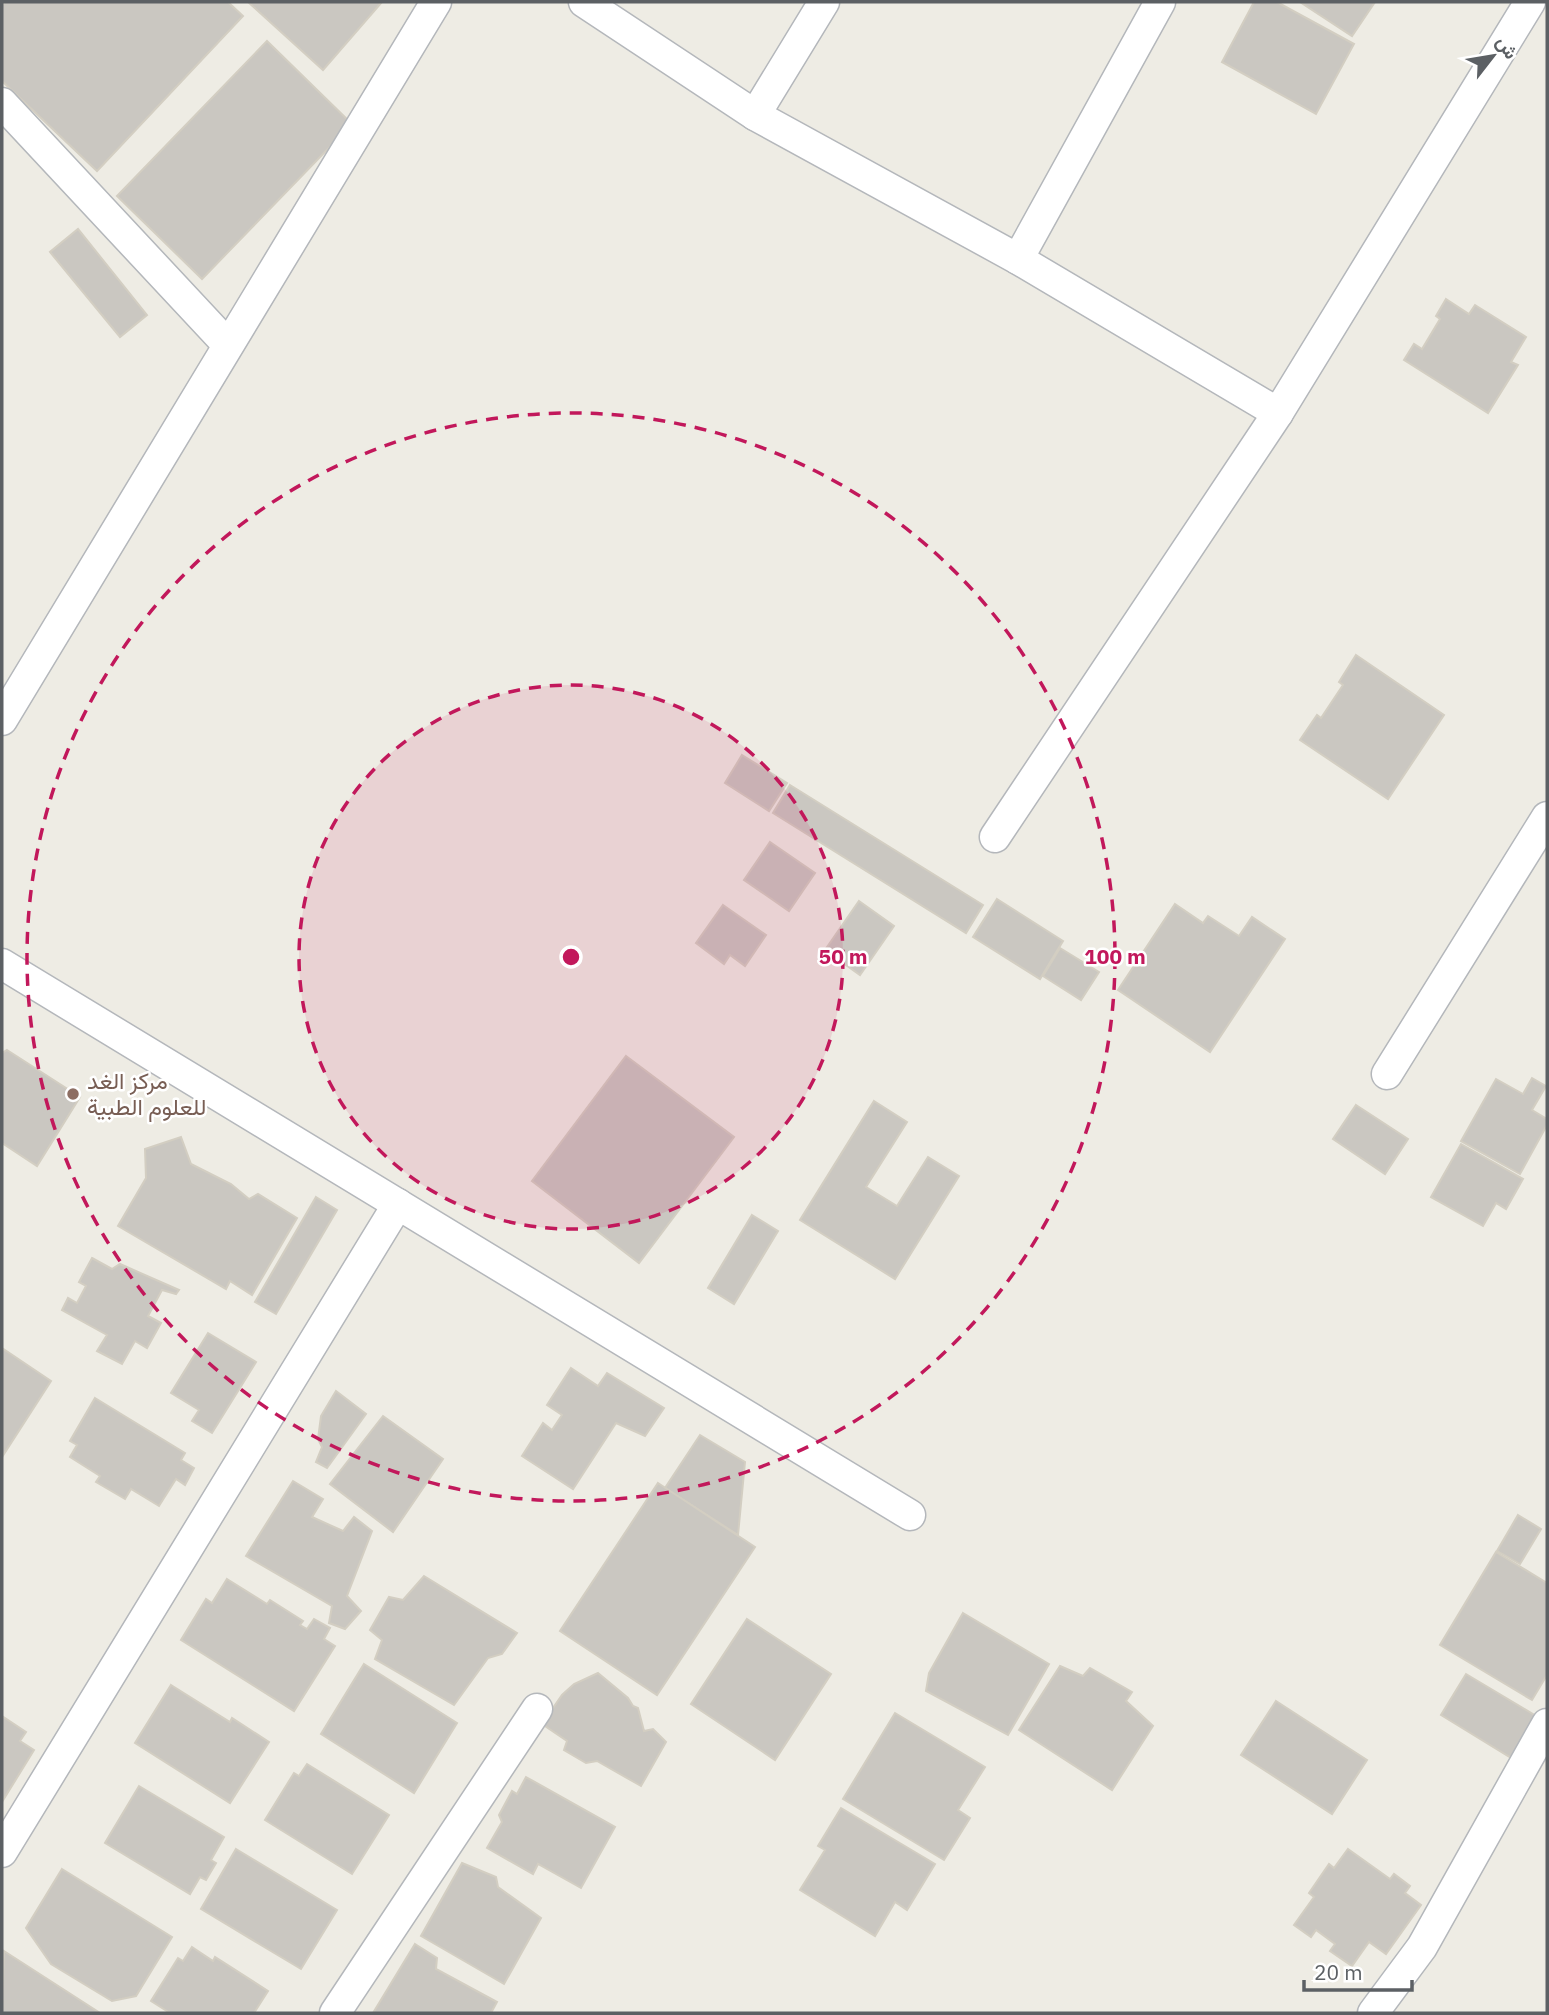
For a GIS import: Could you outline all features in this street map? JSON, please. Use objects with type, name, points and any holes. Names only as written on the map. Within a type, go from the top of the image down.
[{"type":"street","points":[[2,720],[436,2]]},
{"type":"street","points":[[584,2],[755,115],[1018,259],[1278,413]]},
{"type":"street","points":[[755,115],[824,2]]},
{"type":"street","points":[[1018,259],[1160,2]]},
{"type":"street","points":[[995,837],[1278,413],[1530,2]]},
{"type":"street","points":[[2,103],[228,345]]},
{"type":"street","points":[[1387,1074],[1547,817]]},
{"type":"street","points":[[2,964],[910,1515]]},
{"type":"street","points":[[2,1852],[398,1204]]},
{"type":"street","points":[[335,2013],[537,1709]]},
{"type":"street","points":[[1373,2013],[1422,1947],[1547,1724]]},
{"type":"building","points":[[5,2],[228,2],[243,16],[97,171],[2,81],[2,5]]},
{"type":"building","points":[[248,2],[382,2],[323,70]]},
{"type":"building","points":[[1254,2],[1277,2],[1354,44],[1316,114],[1222,62]]},
{"type":"building","points":[[1300,2],[1375,2],[1352,36]]},
{"type":"building","points":[[267,41],[352,124],[202,279],[117,196]]},
{"type":"building","points":[[78,229],[147,315],[120,337],[50,252]]},
{"type":"building","points":[[1446,299],[1469,314],[1475,305],[1526,337],[1511,362],[1518,365],[1488,413],[1404,360],[1414,344],[1422,349],[1440,319],[1436,316]]},
{"type":"building","points":[[1356,655],[1444,715],[1388,799],[1300,740],[1317,715],[1321,718],[1343,685],[1339,682]]},
{"type":"building","points":[[742,755],[787,783],[769,811],[725,783]]},
{"type":"building","points":[[790,785],[983,905],[966,933],[773,813]]},
{"type":"building","points":[[770,842],[815,873],[789,911],[744,880]]},
{"type":"building","points":[[997,899],[1063,941],[1040,979],[973,937]]},
{"type":"building","points":[[859,901],[894,926],[860,975],[825,950]]},
{"type":"building","points":[[1175,904],[1203,923],[1208,916],[1239,936],[1252,917],[1285,939],[1210,1052],[1118,990]]},
{"type":"building","points":[[723,905],[766,935],[745,966],[730,955],[724,964],[696,943]]},
{"type":"building","points":[[1060,948],[1099,972],[1081,1000],[1043,976]]},
{"type":"building","points":[[7,1050],[80,1097],[37,1166],[2,1143],[2,1053]]},
{"type":"building","points":[[626,1056],[734,1137],[639,1263],[532,1181]]},
{"type":"building","points":[[1532,1078],[1546,1086],[1532,1110],[1547,1119],[1547,1125],[1520,1174],[1461,1141],[1496,1079],[1523,1094]]},
{"type":"building","points":[[874,1101],[907,1122],[866,1187],[897,1206],[928,1157],[959,1176],[895,1279],[800,1220]]},
{"type":"building","points":[[1356,1105],[1408,1139],[1385,1174],[1333,1139]]},
{"type":"building","points":[[181,1137],[191,1164],[231,1184],[249,1199],[258,1194],[297,1218],[252,1295],[230,1281],[226,1289],[118,1226],[146,1178],[145,1149]]},
{"type":"building","points":[[1461,1144],[1523,1179],[1506,1209],[1496,1203],[1483,1226],[1431,1197]]},
{"type":"building","points":[[316,1197],[337,1210],[276,1314],[255,1302]]},
{"type":"building","points":[[752,1215],[778,1231],[734,1304],[708,1288]]},
{"type":"building","points":[[92,1258],[112,1269],[120,1264],[179,1290],[176,1294],[162,1290],[148,1316],[161,1323],[147,1348],[135,1341],[122,1364],[97,1351],[107,1335],[62,1310],[68,1298],[77,1303],[86,1286],[79,1282]]},
{"type":"building","points":[[208,1333],[256,1362],[212,1433],[192,1421],[199,1410],[171,1393]]},
{"type":"building","points":[[2,1348],[51,1381],[2,1457]]},
{"type":"building","points":[[571,1368],[598,1386],[607,1373],[664,1408],[645,1436],[616,1423],[573,1489],[522,1456],[543,1423],[552,1430],[562,1415],[547,1405]]},
{"type":"building","points":[[336,1391],[366,1414],[327,1468],[316,1462],[322,1447],[318,1439],[321,1416]]},
{"type":"building","points":[[95,1398],[185,1453],[181,1460],[194,1468],[185,1485],[176,1479],[159,1506],[131,1489],[125,1499],[96,1482],[100,1476],[70,1457],[77,1445],[70,1441]]},
{"type":"building","points":[[383,1416],[443,1459],[393,1532],[330,1484]]},
{"type":"building","points":[[700,1435],[745,1462],[738,1535],[665,1488]]},
{"type":"building","points":[[293,1481],[323,1499],[312,1517],[343,1531],[354,1517],[372,1531],[347,1596],[361,1611],[345,1629],[329,1623],[332,1606],[246,1556]]},
{"type":"building","points":[[658,1483],[755,1547],[657,1695],[560,1631]]},
{"type":"building","points":[[1518,1515],[1541,1529],[1520,1564],[1497,1551]]},
{"type":"building","points":[[1496,1552],[1547,1583],[1547,1675],[1532,1700],[1440,1645]]},
{"type":"building","points":[[424,1576],[517,1633],[502,1654],[488,1658],[454,1705],[375,1659],[382,1640],[370,1630],[389,1597],[403,1600]]},
{"type":"building","points":[[227,1579],[267,1604],[270,1600],[303,1621],[300,1625],[307,1629],[314,1619],[330,1628],[324,1639],[335,1646],[294,1711],[181,1640],[206,1599],[212,1603]]},
{"type":"building","points":[[963,1613],[1049,1664],[1008,1735],[926,1691],[929,1673]]},
{"type":"building","points":[[747,1619],[831,1674],[775,1760],[691,1704]]},
{"type":"building","points":[[364,1664],[457,1723],[414,1793],[321,1734]]},
{"type":"building","points":[[1060,1666],[1083,1676],[1090,1668],[1132,1692],[1126,1701],[1153,1726],[1112,1790],[1019,1730]]},
{"type":"building","points":[[598,1673],[638,1708],[644,1731],[653,1729],[666,1742],[641,1786],[597,1761],[586,1763],[564,1750],[567,1741],[542,1724],[562,1695],[574,1684]]},
{"type":"building","points":[[1466,1674],[1538,1717],[1513,1759],[1441,1715]]},
{"type":"building","points":[[171,1685],[230,1722],[232,1718],[269,1742],[230,1803],[135,1743]]},
{"type":"building","points":[[1276,1701],[1367,1760],[1332,1814],[1241,1755]]},
{"type":"building","points":[[895,1713],[985,1767],[958,1810],[970,1818],[944,1860],[843,1799]]},
{"type":"building","points":[[2,1716],[26,1732],[20,1741],[34,1750],[2,1802]]},
{"type":"building","points":[[307,1764],[389,1815],[352,1874],[265,1820],[294,1773],[299,1776]]},
{"type":"building","points":[[526,1777],[615,1827],[581,1888],[538,1864],[533,1874],[487,1848],[502,1822],[499,1815],[512,1791],[517,1794]]},
{"type":"building","points":[[139,1786],[224,1837],[211,1860],[216,1863],[206,1880],[200,1877],[190,1894],[105,1843]]},
{"type":"building","points":[[841,1808],[935,1864],[907,1910],[895,1902],[875,1936],[800,1890],[825,1850],[818,1846]]},
{"type":"building","points":[[236,1849],[337,1910],[301,1969],[201,1909]]},
{"type":"building","points":[[1348,1849],[1390,1879],[1394,1874],[1410,1886],[1405,1893],[1421,1905],[1386,1954],[1369,1942],[1352,1966],[1330,1951],[1335,1944],[1316,1930],[1311,1937],[1294,1925],[1314,1897],[1309,1893],[1329,1864],[1334,1868]]},
{"type":"building","points":[[462,1863],[496,1877],[498,1887],[541,1918],[504,1984],[421,1936]]},
{"type":"building","points":[[62,1869],[172,1937],[136,1996],[112,2001],[51,1964],[26,1928]]},
{"type":"building","points":[[415,1944],[437,1958],[436,1969],[497,2002],[491,2013],[373,2013]]},
{"type":"building","points":[[192,1947],[213,1961],[215,1957],[268,1991],[254,2013],[170,2013],[151,2001],[178,1958],[183,1961]]},
{"type":"building","points":[[4,1951],[100,2013],[2,2013]]},
{"type":"place","name":"مركز الغد للعلوم الطبية","points":[[73,1094]]}]
